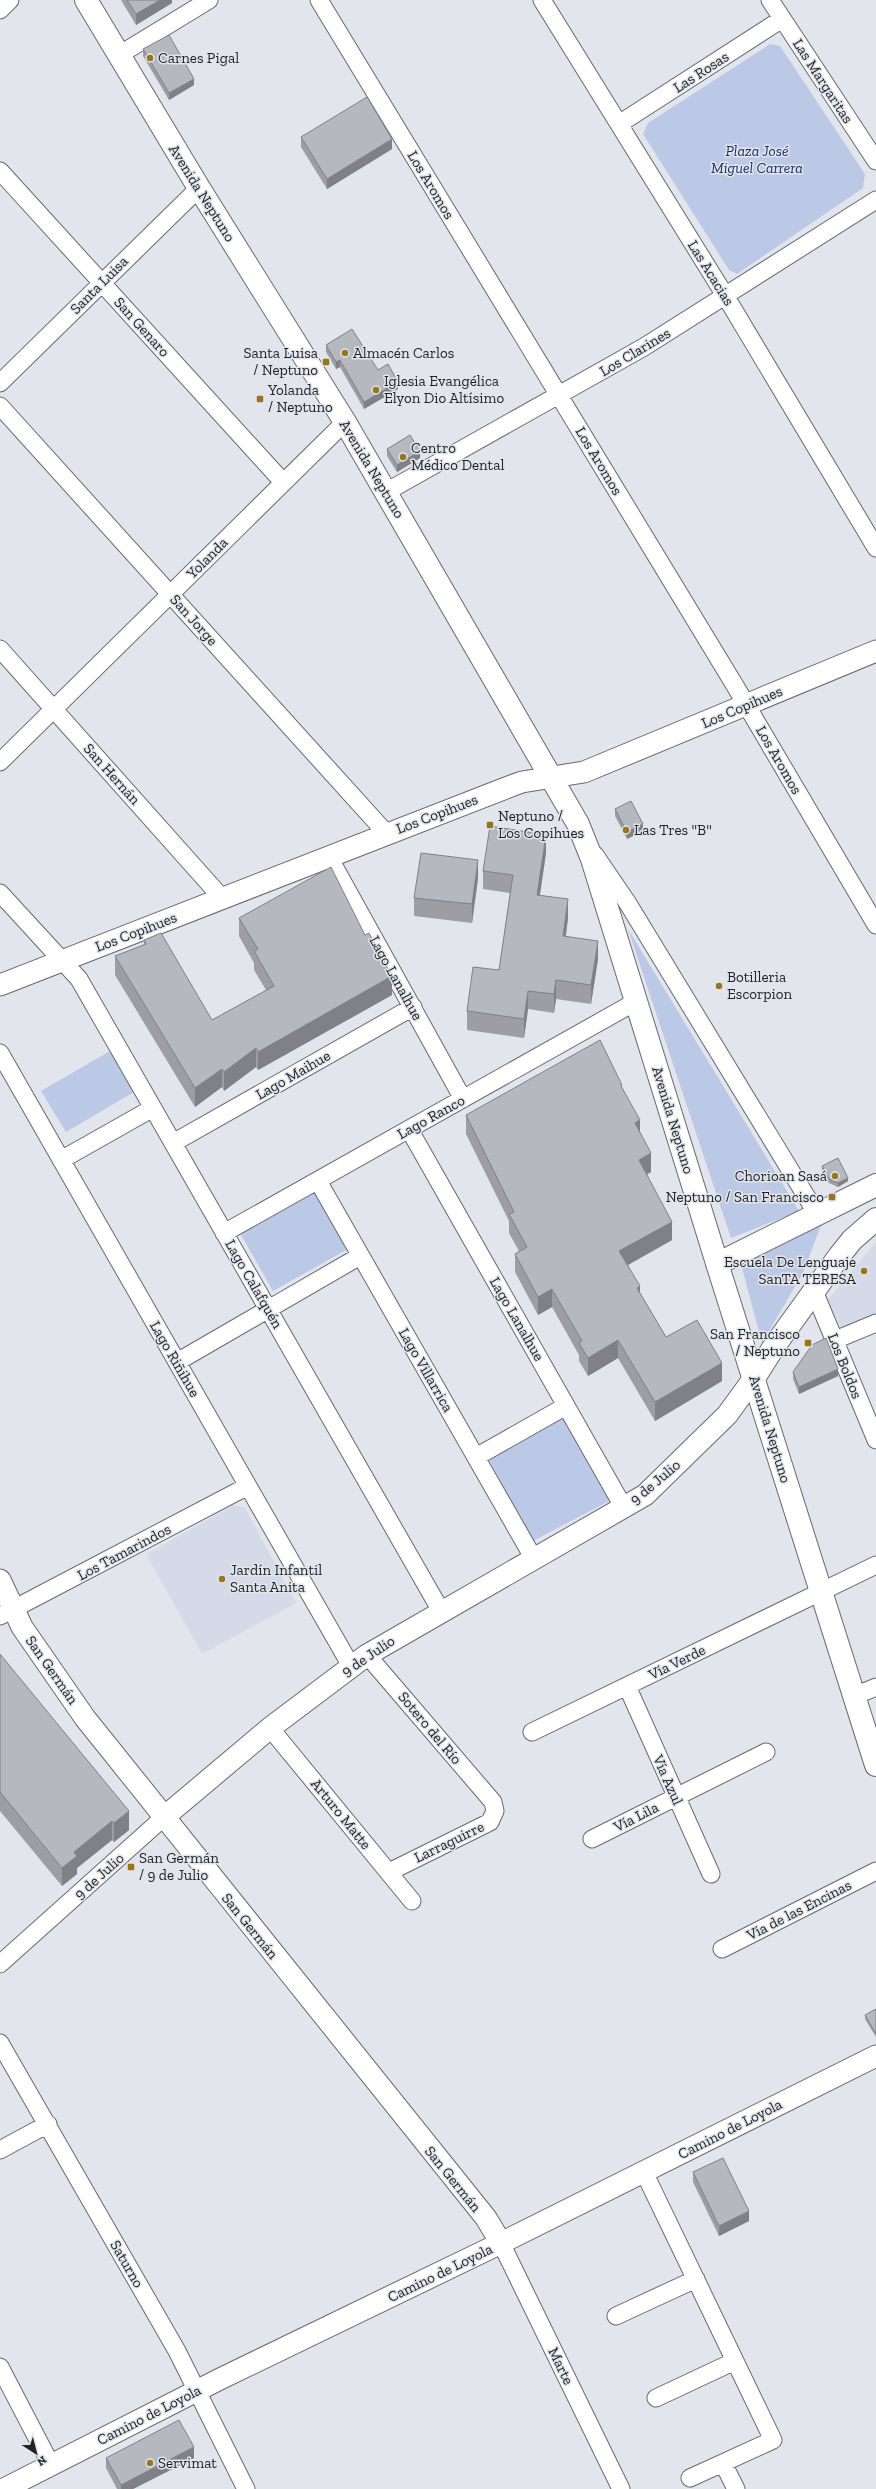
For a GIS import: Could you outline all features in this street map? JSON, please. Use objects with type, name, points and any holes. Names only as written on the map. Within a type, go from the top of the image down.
[{"type":"main road","name":"Avenida Neptuno","points":[[86,0],[199,188],[345,422],[553,778],[570,808],[585,841],[876,1765]]},
{"type":"main road","points":[[717,1264],[876,1185]]},
{"type":"main road","points":[[754,1378],[775,1345],[852,1240],[876,1219]]},
{"type":"street","points":[[0,10],[10,0]]},
{"type":"street","points":[[119,55],[209,0]]},
{"type":"street","name":"Los Aromos","points":[[318,0],[560,396],[746,705],[876,925]]},
{"type":"street","name":"Las Acacias","points":[[542,0],[726,297],[876,548]]},
{"type":"street","name":"Las Margaritas","points":[[770,0],[876,161]]},
{"type":"street","name":"Las Rosas","points":[[619,124],[782,19]]},
{"type":"street","name":"San Genaro","points":[[0,171],[283,482]]},
{"type":"street","name":"Santa Luisa","points":[[0,383],[199,188]]},
{"type":"street","name":"Los Clarines","points":[[386,492],[560,396],[726,297],[876,200]]},
{"type":"street","name":"San Jorge","points":[[0,406],[387,834]]},
{"type":"street","name":"Yolanda","points":[[0,762],[345,422]]},
{"type":"street","name":"San Hernán","points":[[0,649],[222,898]]},
{"type":"street","name":"Los Copihues","points":[[0,985],[522,782],[584,772],[876,651]]},
{"type":"street","name":"Avenida Neptuno","points":[[585,841],[627,902],[817,1214]]},
{"type":"street","name":"Lago Lanalhue","points":[[329,857],[464,1098]]},
{"type":"street","name":"Lago Calafquén","points":[[0,893],[79,979],[441,1611]]},
{"type":"street","name":"Lago Ranco","points":[[224,1233],[636,1000]]},
{"type":"street","name":"Lago Maihue","points":[[173,1143],[412,1007]]},
{"type":"street","name":"Lago Riñihue","points":[[0,1053],[248,1486],[359,1660]]},
{"type":"street","points":[[62,1160],[153,1108]]},
{"type":"street","name":"Lago Lanalhue","points":[[409,1129],[624,1508]]},
{"type":"street","name":"Lago Villarrica","points":[[318,1181],[534,1559]]},
{"type":"street","points":[[177,1362],[360,1256]]},
{"type":"street","name":"Los Boldos","points":[[814,1291],[876,1440]]},
{"type":"street","points":[[835,1340],[876,1323]]},
{"type":"street","name":"9 de Julio","points":[[0,1964],[163,1818],[270,1728],[359,1660],[441,1611],[624,1508],[662,1479],[727,1415],[754,1378]]},
{"type":"street","points":[[476,1457],[566,1406]]},
{"type":"street","name":"Los Tamarindos","points":[[7,1613],[248,1486]]},
{"type":"street","name":"Vía Verde","points":[[532,1732],[876,1565]]},
{"type":"street","name":"San Germán","points":[[0,1580],[7,1613],[22,1627],[85,1718],[163,1818],[486,2218],[501,2244]]},
{"type":"street","name":"Sotero del Río","points":[[359,1660],[493,1802]]},
{"type":"street","name":"Vía Azul","points":[[626,1686],[711,1874]]},
{"type":"street","points":[[854,1696],[876,1687]]},
{"type":"street","name":"Arturo Matte","points":[[270,1728],[412,1901]]},
{"type":"street","name":"Vía Lila","points":[[592,1839],[766,1752]]},
{"type":"street","name":"Larraguirre","points":[[389,1872],[490,1822],[495,1811],[493,1802]]},
{"type":"street","name":"Vía de las Encinas","points":[[722,1949],[876,1871]]},
{"type":"street","name":"Saturno","points":[[0,2043],[48,2124],[176,2351],[246,2489]]},
{"type":"street","name":"Camino de Loyola","points":[[4,2489],[196,2391],[501,2244],[876,2056]]},
{"type":"street","points":[[0,2150],[48,2124]]},
{"type":"street","points":[[644,2172],[696,2278],[772,2440],[690,2478]]},
{"type":"street","name":"Marte","points":[[501,2244],[621,2489]]},
{"type":"street","points":[[616,2316],[696,2278]]},
{"type":"street","points":[[656,2398],[735,2361]]},
{"type":"street","points":[[0,2367],[51,2465]]},
{"type":"street","points":[[723,2463],[736,2489]]},
{"type":"shaded area","name":"Escuela De Lenguaje SanTA TERESA","points":[[876,1242],[876,1314],[842,1329],[827,1301]]},
{"type":"shaded area","name":"Jardín Infantil Santa Anita","points":[[234,1505],[245,1508],[296,1603],[202,1654],[146,1554]]},
{"type":"green space","name":"Plaza José Miguel Carrera","points":[[770,44],[780,46],[865,174],[863,188],[737,274],[729,270],[643,134],[648,123]]},
{"type":"green space","points":[[628,929],[799,1211],[731,1238]]},
{"type":"green space","points":[[110,1051],[134,1092],[66,1132],[41,1091]]},
{"type":"green space","points":[[315,1191],[348,1249],[273,1291],[240,1233]]},
{"type":"green space","points":[[823,1220],[803,1273],[762,1343],[741,1264]]},
{"type":"green space","points":[[566,1414],[613,1499],[533,1541],[488,1458]]},
{"type":"building","points":[[127,0],[160,0],[136,14]]},
{"type":"building","points":[[169,35],[194,79],[169,93],[143,49]]},
{"type":"building","points":[[367,97],[392,139],[327,179],[301,137]]},
{"type":"building","points":[[352,329],[378,370],[388,364],[398,382],[364,402],[340,360],[336,362],[326,345]]},
{"type":"building","points":[[410,435],[420,451],[397,465],[387,449]]},
{"type":"building","points":[[631,801],[643,824],[627,832],[615,809]]},
{"type":"building","points":[[490,826],[546,835],[537,895],[568,899],[563,936],[598,941],[591,985],[556,980],[554,994],[528,991],[524,1019],[467,1011],[473,967],[499,970],[513,875],[483,871]]},
{"type":"building","points":[[421,853],[478,860],[472,904],[414,898]]},
{"type":"building","points":[[331,867],[365,935],[369,933],[392,976],[258,1052],[256,1048],[224,1072],[222,1069],[195,1088],[115,956],[146,944],[144,940],[161,933],[212,1020],[274,986],[254,951],[258,949],[239,918]]},
{"type":"building","points":[[600,1040],[622,1085],[621,1086],[640,1120],[635,1123],[651,1153],[639,1160],[672,1222],[619,1251],[640,1286],[637,1288],[666,1337],[697,1320],[722,1363],[655,1402],[618,1340],[588,1358],[579,1343],[582,1341],[552,1289],[538,1297],[515,1254],[527,1247],[509,1214],[514,1212],[466,1115]]},
{"type":"building","name":"Chorioan Sasá","points":[[838,1158],[848,1178],[838,1183],[829,1179],[822,1166]]},
{"type":"building","points":[[826,1338],[838,1369],[799,1387],[793,1372],[812,1345]]},
{"type":"building","points":[[0,1654],[129,1811],[114,1823],[112,1821],[74,1852],[77,1856],[62,1868],[0,1792]]},
{"type":"building","points":[[876,2009],[876,2034],[865,2015]]},
{"type":"building","points":[[723,2158],[749,2211],[719,2226],[693,2172]]},
{"type":"building","name":"Servimat","points":[[179,2420],[194,2447],[121,2485],[106,2458]]},
{"type":"place","name":"Carnes Pigal","points":[[150,58]]},
{"type":"place","name":"Almacén Carlos","points":[[345,353]]},
{"type":"place","name":"Santa Luisa / Neptuno","points":[[326,362]]},
{"type":"place","name":"Iglesia Evangélica Elyon Dio Altísimo","points":[[376,390]]},
{"type":"place","name":"Yolanda / Neptuno","points":[[260,399]]},
{"type":"place","name":"Centro Médico Dental","points":[[403,457]]},
{"type":"place","name":"Neptuno / Los Copihues","points":[[490,825]]},
{"type":"place","name":"Las Tres \"B\"","points":[[626,830]]},
{"type":"place","name":"Botilleria Escorpion","points":[[719,986]]},
{"type":"place","name":"Chorioan Sasá","points":[[835,1176]]},
{"type":"place","name":"Neptuno / San Francisco","points":[[832,1197]]},
{"type":"place","name":"Escuela De Lenguaje SanTA TERESA","points":[[864,1271]]},
{"type":"place","name":"San Francisco / Neptuno","points":[[808,1343]]},
{"type":"place","name":"Jardín Infantil Santa Anita","points":[[222,1579]]},
{"type":"place","name":"San Germán / 9 de Julio","points":[[131,1867]]},
{"type":"place","name":"Servimat","points":[[150,2463]]}]
